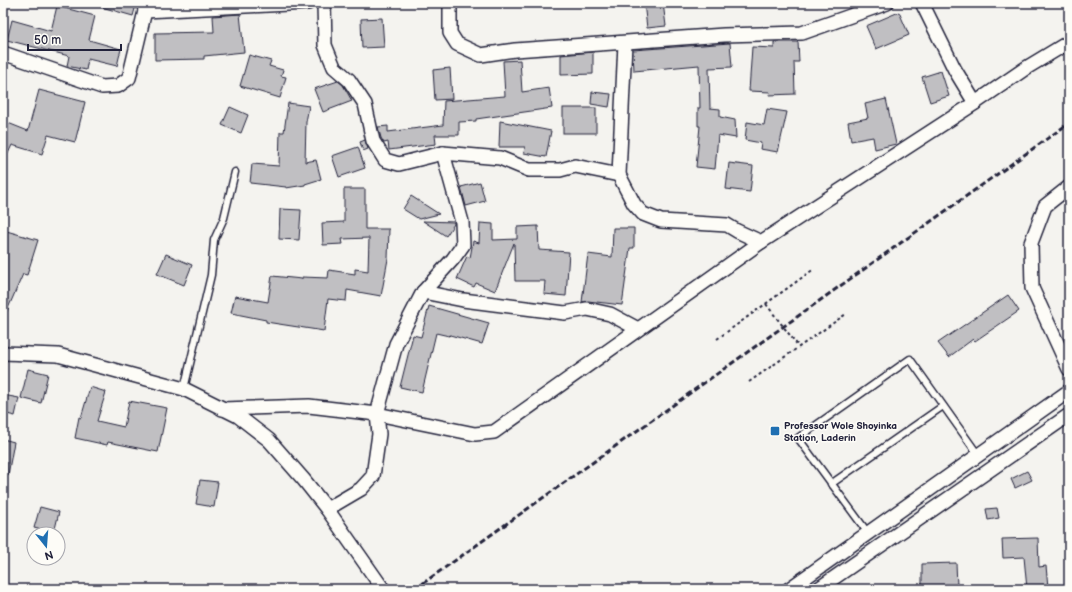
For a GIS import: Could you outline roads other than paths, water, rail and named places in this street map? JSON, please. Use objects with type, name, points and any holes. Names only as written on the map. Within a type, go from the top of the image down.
[{"type":"street","points":[[3,53],[102,87],[118,86],[129,78],[144,7],[308,3]]},
{"type":"street","points":[[324,3],[325,45],[334,67],[349,80],[365,104],[373,142],[385,160],[399,164],[443,153],[500,158],[529,170],[560,170],[574,166],[618,175]]},
{"type":"street","points":[[450,3],[450,33],[457,44],[481,55],[515,50],[724,35],[802,34],[887,3]]},
{"type":"street","points":[[922,3],[955,70],[975,103]]},
{"type":"street","points":[[222,409],[309,406],[377,414],[475,434],[494,432],[761,242],[975,103],[1026,68],[1069,42]]},
{"type":"street","points":[[625,43],[618,175],[634,204],[643,214],[661,221],[727,225],[761,242]]},
{"type":"street","points":[[327,509],[361,489],[373,476],[379,434],[377,414],[396,344],[423,292],[464,245],[462,222],[443,153]]},
{"type":"street","points":[[1069,187],[1045,206],[1031,243],[1032,288],[1069,369]]},
{"type":"street","points":[[423,292],[463,300],[565,313],[587,309],[610,314],[638,330]]},
{"type":"street","points":[[3,352],[58,355],[184,389],[238,416],[269,440],[304,480],[327,509],[383,589]]},
{"type":"street","points":[[789,589],[1069,391]]},
{"type":"street","points":[[818,589],[1069,415]]},
{"type":"lane","points":[[184,389],[211,275],[214,240],[224,218],[235,172]]},
{"type":"lane","points":[[868,533],[798,438],[910,359],[978,456]]},
{"type":"lane","points":[[832,484],[944,406]]},
{"type":"railway","points":[[415,589],[1069,123]]},
{"type":"place","name":"Professor Wole Shoyinka Station, Laderin","points":[[775,431]]}]
